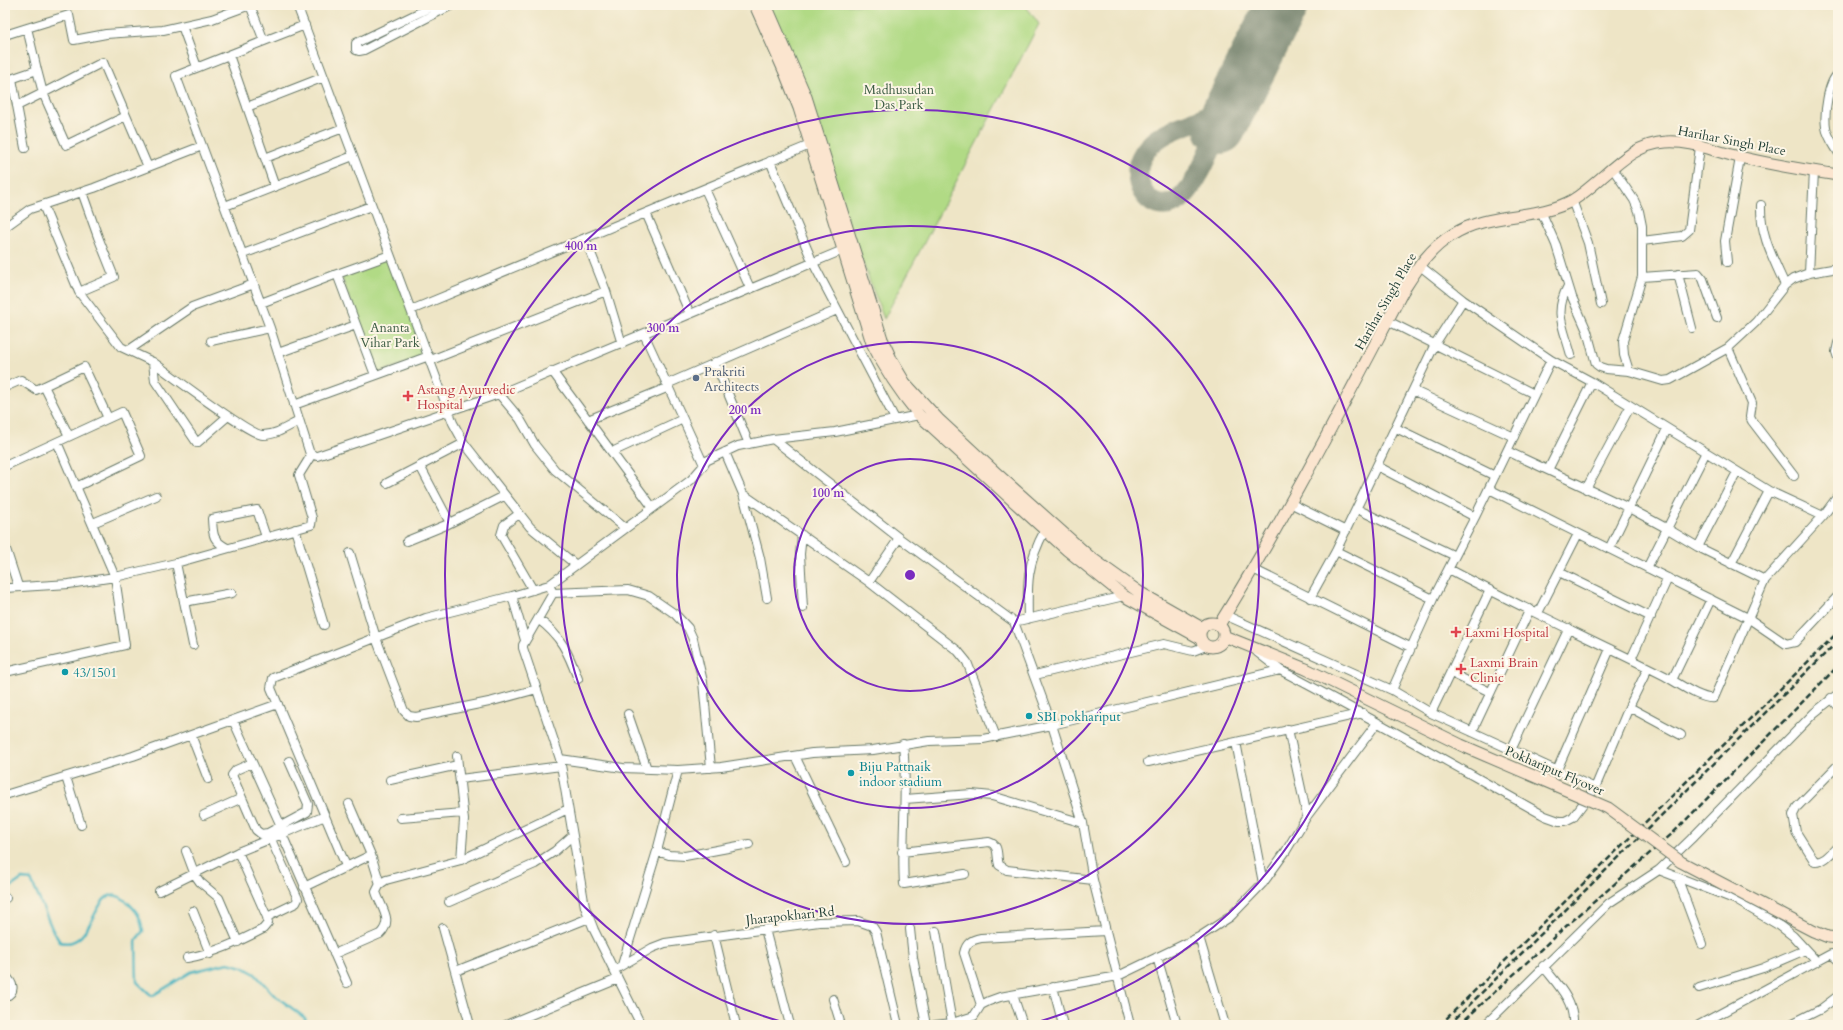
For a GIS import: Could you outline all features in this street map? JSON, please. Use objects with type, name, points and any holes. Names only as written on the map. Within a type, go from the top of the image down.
[{"type":"main road","points":[[755,5],[786,75],[810,145],[872,343],[887,372],[900,392],[919,415],[1045,530],[1124,596],[1203,637]]},
{"type":"main road","points":[[766,5],[806,97],[882,339],[892,361],[905,383],[938,419],[1090,557],[1203,637],[1217,646],[1223,640],[1224,636],[1222,620],[1211,622],[1203,637]]},
{"type":"main road","name":"Harihar Singh Place","points":[[1222,620],[1254,569],[1419,265],[1430,251],[1452,234],[1474,224],[1505,216],[1541,211],[1572,200],[1613,169],[1626,156],[1646,146],[1666,142],[1700,147],[1740,158],[1838,175]]},
{"type":"main road","name":"Pokhariput Flyover","points":[[1224,636],[1306,669],[1461,745],[1608,808],[1681,862],[1813,931],[1828,937],[1838,938]]},
{"type":"street","points":[[5,36],[69,15],[74,40],[106,34],[163,30],[212,19],[250,5],[264,41]]},
{"type":"street","points":[[297,5],[371,206],[430,358],[447,410],[464,443],[518,514],[530,527],[576,565]]},
{"type":"street","points":[[435,5],[356,43],[356,50],[364,50],[452,5]]},
{"type":"street","points":[[305,25],[176,76],[270,328],[310,454],[317,456],[447,410],[499,394],[552,371],[622,344],[750,288],[843,250]]},
{"type":"street","points":[[182,26],[197,68]]},
{"type":"street","points":[[27,28],[43,93],[66,145],[126,116]]},
{"type":"street","points":[[229,55],[275,187]]},
{"type":"street","points":[[17,106],[103,62],[148,167]]},
{"type":"street","points":[[25,148],[17,106],[8,80],[37,70]]},
{"type":"street","points":[[1838,74],[1833,78],[1826,108],[1826,128],[1838,152]]},
{"type":"street","points":[[247,107],[324,77]]},
{"type":"street","points":[[265,158],[343,128]]},
{"type":"street","points":[[411,310],[810,145]]},
{"type":"street","points":[[5,227],[30,209],[82,192],[202,146]]},
{"type":"street","points":[[1642,242],[1682,236],[1689,230],[1700,147]]},
{"type":"street","points":[[225,206],[353,156]]},
{"type":"street","points":[[1727,262],[1725,242],[1740,158]]},
{"type":"street","points":[[770,161],[812,263],[895,419]]},
{"type":"street","points":[[1613,169],[1634,200],[1639,211],[1642,242],[1642,276],[1624,336],[1623,349],[1629,371]]},
{"type":"street","points":[[1809,273],[1814,171]]},
{"type":"street","points":[[705,189],[750,288]]},
{"type":"street","points":[[79,292],[114,277],[98,238],[82,192]]},
{"type":"street","points":[[1572,200],[1588,243],[1601,304]]},
{"type":"street","points":[[43,205],[79,292],[121,347],[153,362],[228,416],[260,436],[275,434],[299,421]]},
{"type":"street","points":[[1761,205],[1761,217],[1765,241],[1785,285]]},
{"type":"street","points":[[243,254],[371,206]]},
{"type":"street","points":[[1541,211],[1556,245],[1568,286],[1587,331],[1596,364],[1606,369],[1629,371],[1663,381],[1677,376],[1728,348],[1756,322],[1785,285],[1793,279],[1809,273],[1838,268]]},
{"type":"street","points":[[646,213],[690,314]]},
{"type":"street","points":[[585,238],[606,291],[622,344]]},
{"type":"street","points":[[261,303],[390,255]]},
{"type":"street","points":[[1419,265],[1463,300],[1551,360],[1592,382],[1769,492],[1823,516]]},
{"type":"street","points":[[1642,276],[1695,272],[1700,274],[1717,318]]},
{"type":"street","points":[[337,274],[374,375]]},
{"type":"street","points":[[1678,274],[1692,328]]},
{"type":"street","points":[[129,350],[192,307],[254,284]]},
{"type":"street","points":[[1568,286],[1563,296],[1559,312],[1571,355]]},
{"type":"street","points":[[294,404],[374,375],[430,358],[606,291]]},
{"type":"street","points":[[1310,598],[1346,531],[1414,391],[1435,344],[1463,300]]},
{"type":"street","points":[[588,420],[668,385],[715,362],[838,310]]},
{"type":"street","points":[[1388,321],[1534,394]]},
{"type":"street","points":[[278,353],[356,325]]},
{"type":"street","points":[[211,341],[270,328]]},
{"type":"street","points":[[644,334],[704,466]]},
{"type":"street","points":[[1838,343],[1836,352],[1838,358]]},
{"type":"street","points":[[1728,348],[1752,403],[1750,417],[1752,422],[1794,476]]},
{"type":"street","points":[[1392,690],[1410,647],[1433,599],[1475,517],[1551,360]]},
{"type":"street","points":[[153,362],[155,381],[197,443],[228,416]]},
{"type":"street","points":[[715,362],[749,444]]},
{"type":"street","points":[[5,387],[21,380],[36,390],[84,367],[108,418]]},
{"type":"street","points":[[552,371],[653,508]]},
{"type":"street","points":[[1548,470],[1592,382]]},
{"type":"street","points":[[44,386],[69,436]]},
{"type":"street","points":[[1414,391],[1514,437]]},
{"type":"street","points":[[499,394],[520,419],[535,445],[555,470],[625,528]]},
{"type":"street","points":[[1586,489],[1630,407]]},
{"type":"street","points":[[5,466],[122,412],[141,456],[76,487]]},
{"type":"street","points":[[346,866],[270,688],[273,678],[426,618],[549,585],[691,480],[704,466],[706,461],[738,446],[773,439],[835,432],[919,415]]},
{"type":"street","points":[[612,452],[683,419]]},
{"type":"street","points":[[1396,428],[1495,476]]},
{"type":"street","points":[[1609,549],[1667,429]]},
{"type":"street","points":[[773,439],[899,538],[1014,622],[1035,675],[1084,823],[1093,880],[1130,1025]]},
{"type":"street","points":[[5,672],[125,645],[115,577],[57,442]]},
{"type":"street","points":[[387,483],[464,443]]},
{"type":"street","points":[[1507,451],[1629,508],[1698,547],[1765,580]]},
{"type":"street","points":[[724,452],[743,494],[760,558],[767,598]]},
{"type":"street","points":[[1648,568],[1706,452]]},
{"type":"street","points":[[5,588],[69,584],[115,577],[176,563],[311,525],[312,518],[299,475],[312,454]]},
{"type":"street","points":[[420,466],[450,523]]},
{"type":"street","points":[[1377,466],[1475,517]]},
{"type":"street","points":[[1698,547],[1737,472]]},
{"type":"street","points":[[1488,489],[1748,618],[1782,642],[1790,644],[1795,642],[1838,596]]},
{"type":"street","points":[[1732,564],[1769,492]]},
{"type":"street","points":[[743,494],[869,582],[958,651],[967,662],[996,737]]},
{"type":"street","points":[[93,523],[156,496]]},
{"type":"street","points":[[407,541],[450,523],[504,496]]},
{"type":"street","points":[[1449,569],[1610,648],[1707,699],[1714,698],[1765,580],[1823,516],[1838,496]]},
{"type":"street","points":[[1290,503],[1346,531]]},
{"type":"street","points":[[1357,508],[1455,556]]},
{"type":"street","points":[[226,548],[217,543],[215,539],[212,519],[257,510],[266,537]]},
{"type":"street","points":[[518,514],[504,525],[501,535],[533,590]]},
{"type":"street","points":[[295,529],[324,625]]},
{"type":"street","points":[[1028,619],[1029,571],[1034,549],[1045,530]]},
{"type":"street","points":[[1538,613],[1578,534]]},
{"type":"street","points":[[802,535],[800,554],[802,608]]},
{"type":"street","points":[[869,582],[899,538]]},
{"type":"street","points":[[5,546],[18,586]]},
{"type":"street","points":[[1336,551],[1433,599]]},
{"type":"street","points":[[350,553],[376,638],[404,711],[409,716],[416,717],[489,702],[537,689]]},
{"type":"street","points":[[176,563],[193,645]]},
{"type":"street","points":[[1254,569],[1410,647]]},
{"type":"street","points":[[1559,572],[1651,617]]},
{"type":"street","points":[[1631,659],[1668,578]]},
{"type":"street","points":[[549,585],[553,593]]},
{"type":"street","points":[[553,593],[628,590],[649,596],[675,614],[688,628],[693,639],[703,682],[711,768]]},
{"type":"street","points":[[1431,713],[1490,590]]},
{"type":"street","points":[[184,602],[232,593]]},
{"type":"street","points":[[553,593],[525,640],[523,648],[560,763],[582,894],[589,918],[641,1025]]},
{"type":"street","points":[[512,596],[525,640]]},
{"type":"street","points":[[1014,622],[1124,596]]},
{"type":"street","points":[[1672,680],[1711,600]]},
{"type":"street","points":[[1472,732],[1530,609]]},
{"type":"street","points":[[538,619],[551,628],[559,638],[567,651],[578,679]]},
{"type":"street","points":[[1222,620],[1392,690],[1431,713],[1594,788]]},
{"type":"street","points":[[1511,750],[1569,628]]},
{"type":"street","points":[[1035,675],[1164,644],[1194,651],[1203,637]]},
{"type":"street","points":[[1250,646],[1280,670],[1362,713],[1377,723],[1545,816],[1558,821],[1565,821],[1573,817],[1594,788],[1628,707],[1648,668]]},
{"type":"street","points":[[1557,770],[1610,648]]},
{"type":"street","points":[[460,779],[560,763],[623,768],[678,770],[711,768],[842,750],[873,750],[929,741],[983,739],[1052,725],[1280,670]]},
{"type":"street","points":[[1451,672],[1490,692]]},
{"type":"street","points":[[1488,1024],[1543,966],[1609,903],[1658,870],[1691,839],[1814,713],[1834,696],[1838,706]]},
{"type":"street","points":[[5,795],[133,756],[278,704]]},
{"type":"street","points":[[1628,707],[1681,735]]},
{"type":"street","points":[[1148,762],[1362,713]]},
{"type":"street","points":[[628,714],[647,769]]},
{"type":"street","points":[[233,720],[304,887],[347,983]]},
{"type":"street","points":[[936,1025],[952,1023],[974,1016],[982,1005],[989,1001],[1053,987],[1118,976],[1199,937],[1230,917],[1263,883],[1286,851],[1307,816],[1377,723]]},
{"type":"street","points":[[1288,729],[1307,816]]},
{"type":"street","points":[[191,735],[208,779]]},
{"type":"street","points":[[1236,742],[1263,883]]},
{"type":"street","points":[[903,744],[905,799],[902,852],[904,884],[965,874]]},
{"type":"street","points":[[457,756],[463,813],[461,860]]},
{"type":"street","points":[[794,756],[846,862]]},
{"type":"street","points":[[281,830],[304,815],[308,809],[308,804],[289,761]]},
{"type":"street","points":[[252,763],[236,770],[232,775],[258,833],[269,835]]},
{"type":"street","points":[[390,780],[458,765]]},
{"type":"street","points":[[1838,765],[1797,807],[1793,815],[1796,832],[1815,862],[1820,862],[1826,858],[1838,846]]},
{"type":"street","points":[[622,965],[657,851],[678,770]]},
{"type":"street","points":[[66,777],[81,825]]},
{"type":"street","points":[[905,799],[972,794],[992,796],[1084,823]]},
{"type":"street","points":[[204,815],[242,798]]},
{"type":"street","points":[[349,804],[371,855],[380,884]]},
{"type":"street","points":[[334,954],[380,934],[385,928],[387,923],[386,916],[376,892],[380,884],[386,880],[461,860],[568,809]]},
{"type":"street","points":[[401,818],[463,813]]},
{"type":"street","points":[[159,891],[195,875],[209,866],[269,835],[325,816]]},
{"type":"street","points":[[267,917],[296,903],[298,899],[269,835]]},
{"type":"street","points":[[449,902],[535,864],[555,851],[572,836]]},
{"type":"street","points":[[902,852],[989,842],[996,846],[999,865],[1007,870],[1093,880]]},
{"type":"street","points":[[657,851],[669,855],[685,856],[749,844]]},
{"type":"street","points":[[186,851],[195,875],[200,882],[218,898],[238,942]]},
{"type":"street","points":[[187,958],[210,954],[238,942],[263,929],[268,923],[267,917],[238,852]]},
{"type":"street","points":[[304,887],[371,855]]},
{"type":"street","points":[[1658,870],[1734,899],[1780,926],[1793,936],[1816,962]]},
{"type":"street","points":[[1677,876],[1702,944]]},
{"type":"street","points":[[193,911],[210,954]]},
{"type":"street","points":[[456,971],[589,918]]},
{"type":"street","name":"Jharapokhari Rd","points":[[614,970],[652,948],[666,943],[765,928],[819,922],[858,921],[872,926],[876,932],[898,1025]]},
{"type":"street","points":[[443,928],[470,1025]]},
{"type":"street","points":[[765,928],[790,1025]]},
{"type":"street","points":[[910,929],[913,958],[926,1025]]},
{"type":"street","points":[[936,931],[952,1023]]},
{"type":"street","points":[[982,1005],[964,953],[965,947],[971,940],[981,938],[1106,931]]},
{"type":"street","points":[[714,936],[736,1025]]},
{"type":"street","points":[[1199,937],[1224,1025]]},
{"type":"street","points":[[1699,988],[1763,968],[1805,950]]},
{"type":"street","points":[[1699,1025],[1831,954],[1838,960]]},
{"type":"street","points":[[1157,957],[1176,1025]]},
{"type":"street","points":[[1543,966],[1567,998],[1574,1017],[1573,1025]]},
{"type":"street","points":[[5,975],[12,983],[13,989],[11,994],[5,997]]},
{"type":"street","points":[[506,1025],[618,979]]},
{"type":"street","points":[[1053,987],[1064,1025]]},
{"type":"street","points":[[1013,995],[1023,1025]]},
{"type":"street","points":[[1790,1025],[1821,1009],[1838,996]]},
{"type":"street","points":[[833,999],[841,1025]]},
{"type":"green space","name":"Madhusudan Das Park","points":[[766,5],[1025,5],[1039,24],[884,319]]},
{"type":"green space","name":"Ananta Vihar Park","points":[[390,257],[428,355],[375,374],[341,275]]},
{"type":"waterway","points":[[5,891],[22,879],[31,880],[53,931],[60,942],[72,942],[82,936],[100,904],[107,897],[116,896],[127,902],[140,918],[143,931],[136,940],[137,982],[152,996],[191,972],[228,963],[243,967],[255,974],[273,994],[305,1018],[307,1025]]},
{"type":"taxiway","points":[[1220,128],[1198,176],[1186,193],[1180,199],[1170,204],[1160,205],[1152,202],[1146,196],[1138,178],[1138,168],[1141,158],[1148,147],[1167,133],[1212,114],[1222,107],[1234,93],[1251,67]]},
{"type":"runway","points":[[1220,128],[1282,5]]},
{"type":"railway","points":[[1440,1025],[1838,632]]},
{"type":"railway","points":[[1449,1025],[1838,641]]},
{"type":"railway","points":[[1459,1025],[1564,928],[1673,833],[1838,666]]},
{"type":"place","name":"Prakriti Architects","points":[[696,378]]},
{"type":"place","name":"Astang Ayurvedic Hospital","points":[[408,396]]},
{"type":"place","name":"Laxmi Hospital","points":[[1456,632]]},
{"type":"place","name":"Laxmi Brain Clinic","points":[[1461,669]]},
{"type":"place","name":"43/1501","points":[[65,672]]},
{"type":"place","name":"SBI pokhariput","points":[[1029,716]]},
{"type":"place","name":"Biju Pattnaik indoor stadium","points":[[851,773]]}]
